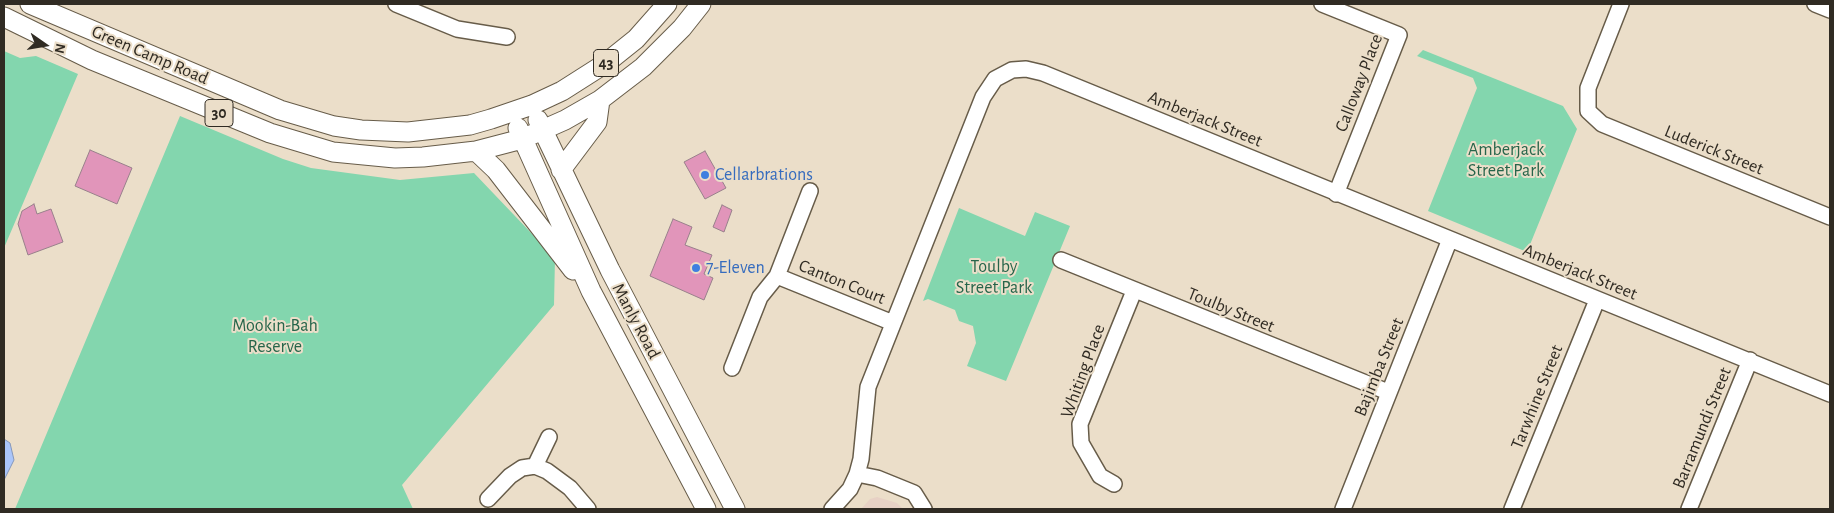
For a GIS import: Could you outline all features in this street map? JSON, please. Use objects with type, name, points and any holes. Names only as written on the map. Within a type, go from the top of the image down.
[{"type":"main road","name":"Green Camp Road","points":[[30,4],[243,96],[280,110],[334,126],[386,132],[436,130],[470,125],[532,105]]},
{"type":"main road","name":"43","points":[[532,105],[562,91],[606,63],[636,39],[667,4]]},
{"type":"main road","name":"43","points":[[476,151],[522,139],[543,131],[600,100],[622,84],[664,47],[701,4]]},
{"type":"main road","name":"Green Camp Road","points":[[4,17],[119,71],[248,125],[310,146],[375,158],[424,157],[476,151]]},
{"type":"main road","points":[[561,170],[597,122],[600,100]]},
{"type":"main road","name":"Manly Road","points":[[532,105],[561,170],[610,270],[735,509]]},
{"type":"main road","name":"Manly Road","points":[[512,112],[522,139],[591,291],[706,509]]},
{"type":"main road","points":[[476,151],[496,170],[591,291]]},
{"type":"street","points":[[396,4],[457,29],[507,37]]},
{"type":"street","name":"Calloway Place","points":[[1322,4],[1399,35],[1336,194]]},
{"type":"street","name":"Luderick Street","points":[[1622,4],[1588,88],[1588,111],[1602,124],[1830,217]]},
{"type":"street","points":[[1815,4],[1830,10]]},
{"type":"street","name":"Amberjack Street","points":[[832,509],[850,489],[857,474],[861,459],[868,387],[983,97],[996,78],[1012,70],[1026,69],[1043,73],[1830,394]]},
{"type":"street","points":[[732,368],[760,297],[777,276],[810,191]]},
{"type":"street","name":"Bajimba Street","points":[[1342,509],[1450,239]]},
{"type":"street","name":"Toulby Street","points":[[1061,260],[1388,392]]},
{"type":"street","name":"Canton Court","points":[[777,276],[893,323]]},
{"type":"street","name":"Whiting Place","points":[[1114,484],[1100,476],[1081,443],[1080,424],[1134,291]]},
{"type":"street","name":"Tarwhine Street","points":[[1512,509],[1596,300]]},
{"type":"street","name":"Barramundi Street","points":[[1689,509],[1750,360]]},
{"type":"street","points":[[535,466],[548,437]]},
{"type":"street","points":[[488,499],[510,476],[522,468],[535,466],[547,470],[570,488],[588,509]]},
{"type":"street","points":[[857,474],[877,478],[914,493],[924,509]]},
{"type":"shaded area","points":[[877,497],[897,503],[903,509],[861,509],[870,499]]},
{"type":"green space","name":"Amberjack Street Park","points":[[1423,50],[1563,106],[1577,129],[1527,252],[1428,211],[1477,88],[1473,78],[1417,56]]},
{"type":"green space","points":[[4,51],[20,58],[36,56],[78,74],[4,248]]},
{"type":"green space","name":"Mookin-Bah Reserve","points":[[180,116],[283,159],[311,168],[400,180],[474,173],[555,258],[554,305],[402,485],[413,509],[15,509]]},
{"type":"green space","name":"Toulby Street Park","points":[[959,208],[1025,236],[1035,212],[1070,226],[1006,381],[967,366],[976,343],[973,326],[959,321],[955,310],[928,299],[923,301]]},
{"type":"water","points":[[4,439],[10,443],[14,460],[4,480]]},
{"type":"building","points":[[90,150],[132,168],[117,204],[75,186]]},
{"type":"building","name":"Cellarbrations","points":[[705,151],[726,188],[705,199],[684,162]]},
{"type":"building","points":[[34,204],[37,214],[51,209],[63,242],[28,255],[18,224],[22,211]]},
{"type":"building","points":[[722,205],[732,210],[724,232],[713,227]]},
{"type":"building","points":[[673,219],[692,227],[685,245],[712,255],[704,274],[713,278],[704,300],[650,276]]},
{"type":"place","name":"Cellarbrations","points":[[705,175]]},
{"type":"place","name":"7-Eleven","points":[[696,268]]}]
